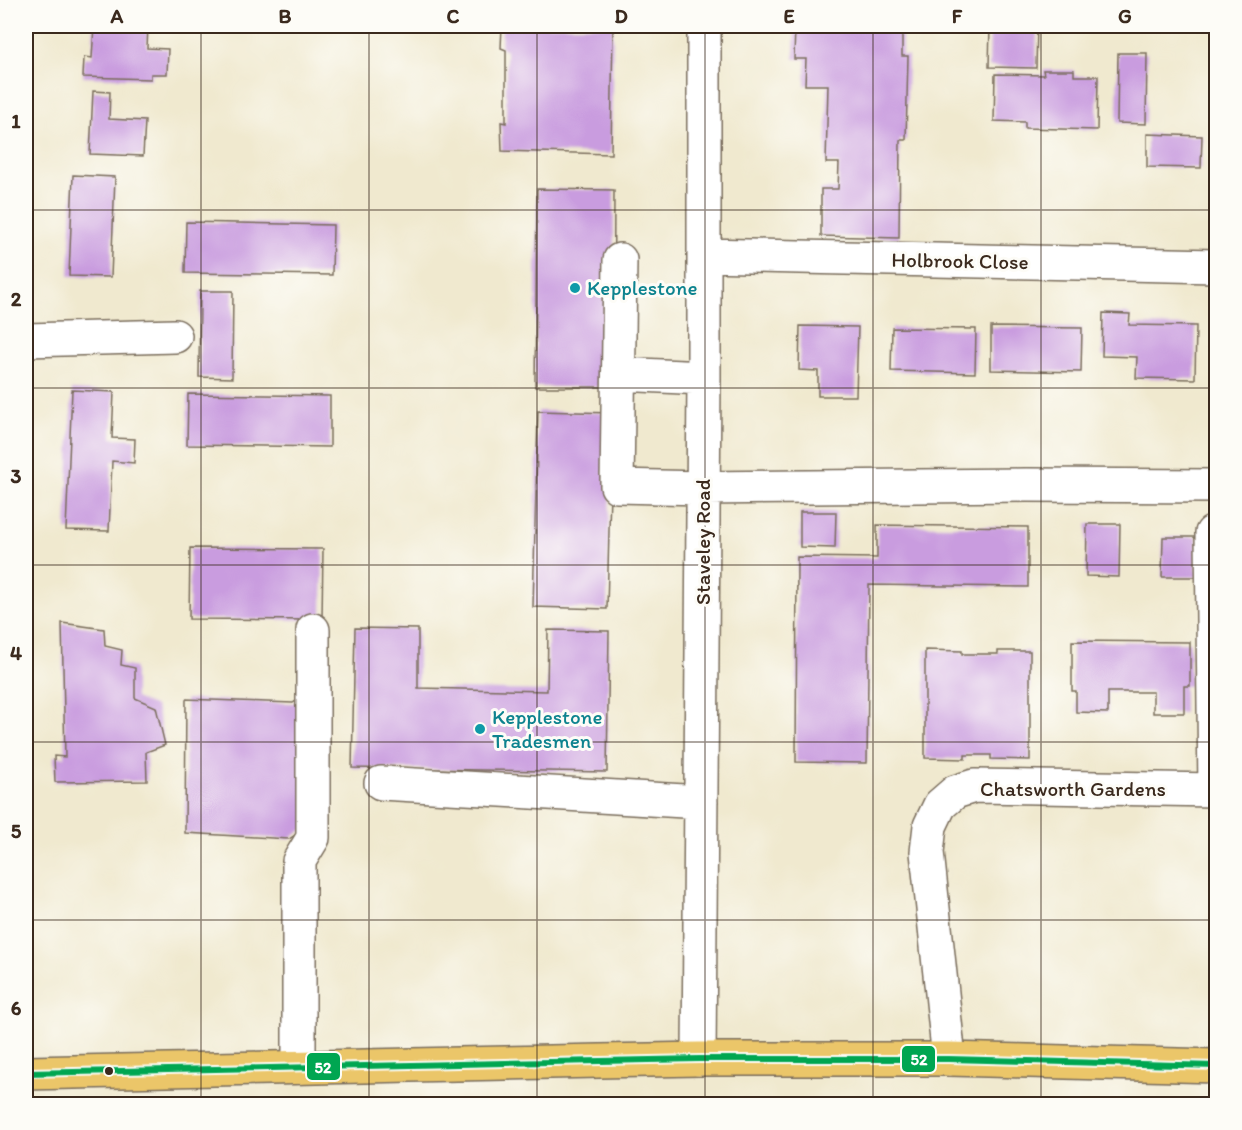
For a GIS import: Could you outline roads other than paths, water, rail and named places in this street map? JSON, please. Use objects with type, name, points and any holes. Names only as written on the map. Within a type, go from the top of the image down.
[{"type":"main road","points":[[26,1073],[699,1059],[949,1059],[1216,1066]]},
{"type":"street","name":"Staveley Road","points":[[699,1059],[704,26]]},
{"type":"street","name":"Holbrook Close","points":[[704,255],[1216,266]]},
{"type":"street","points":[[620,260],[617,486],[703,488],[1216,486]]},
{"type":"street","points":[[26,340],[175,336]]},
{"type":"street","points":[[619,374],[704,378]]},
{"type":"street","points":[[1212,533],[1216,790]]},
{"type":"street","points":[[299,1068],[299,861],[313,838],[313,630]]},
{"type":"street","points":[[381,783],[701,802]]},
{"type":"street","name":"Chatsworth Gardens","points":[[949,1059],[927,852],[930,826],[940,805],[955,792],[974,786],[1216,790]]},
{"type":"place","name":"Kepplestone","points":[[575,288]]},
{"type":"place","name":"Kepplestone Tradesmen","points":[[480,729]]}]
